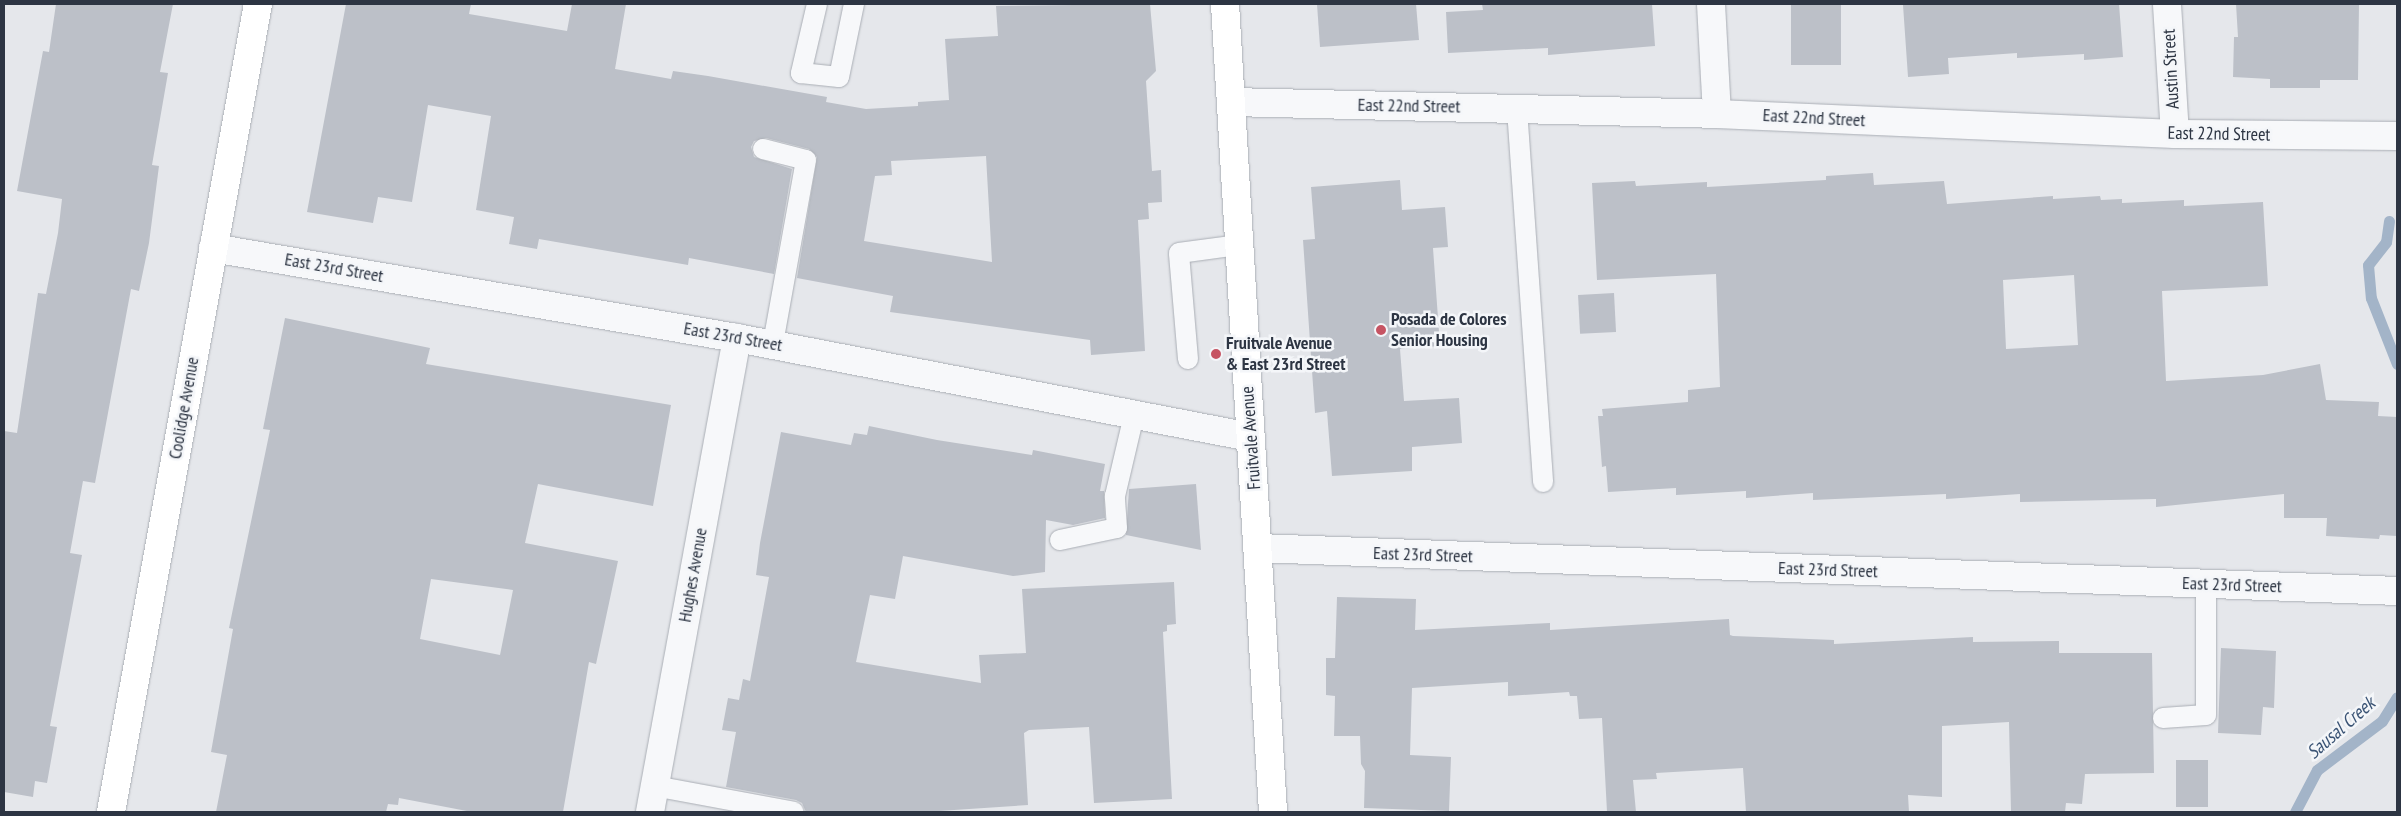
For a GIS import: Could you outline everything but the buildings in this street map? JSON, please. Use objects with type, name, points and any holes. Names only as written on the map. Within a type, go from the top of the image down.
[{"type":"main road","name":"Coolidge Avenue","points":[[111,812],[258,4]]},
{"type":"main road","name":"Fruitvale Avenue","points":[[1225,4],[1273,812]]},
{"type":"street","points":[[1711,4],[1717,114]]},
{"type":"street","name":"Austin Street","points":[[2167,4],[2175,134]]},
{"type":"street","name":"East 22nd Street","points":[[1231,102],[1717,114],[2175,134],[2397,136]]},
{"type":"street","name":"East 23rd Street","points":[[213,248],[773,344],[1250,437]]},
{"type":"street","name":"Hughes Avenue","points":[[652,799],[737,338]]},
{"type":"street","name":"East 23rd Street","points":[[1258,548],[2397,591]]},
{"type":"lane","points":[[817,4],[801,73],[838,77],[854,4]]},
{"type":"lane","points":[[1518,109],[1542,482]]},
{"type":"lane","points":[[763,149],[806,160],[773,344]]},
{"type":"lane","points":[[1188,358],[1180,253],[1239,245]]},
{"type":"lane","points":[[1060,540],[1116,528],[1115,496],[1134,415]]},
{"type":"lane","points":[[2163,718],[2206,716],[2206,584]]},
{"type":"lane","points":[[652,799],[794,812]]},
{"type":"waterway","name":"Sausal Creek","points":[[2389,221],[2386,242],[2368,265],[2371,298],[2397,364]]},
{"type":"waterway","name":"Sausal Creek","points":[[2295,812],[2317,770],[2382,721],[2397,697]]},
{"type":"place","name":"Posada de Colores Senior Housing","points":[[1381,330]]},
{"type":"place","name":"Fruitvale Avenue & East 23rd Street","points":[[1216,354]]}]
